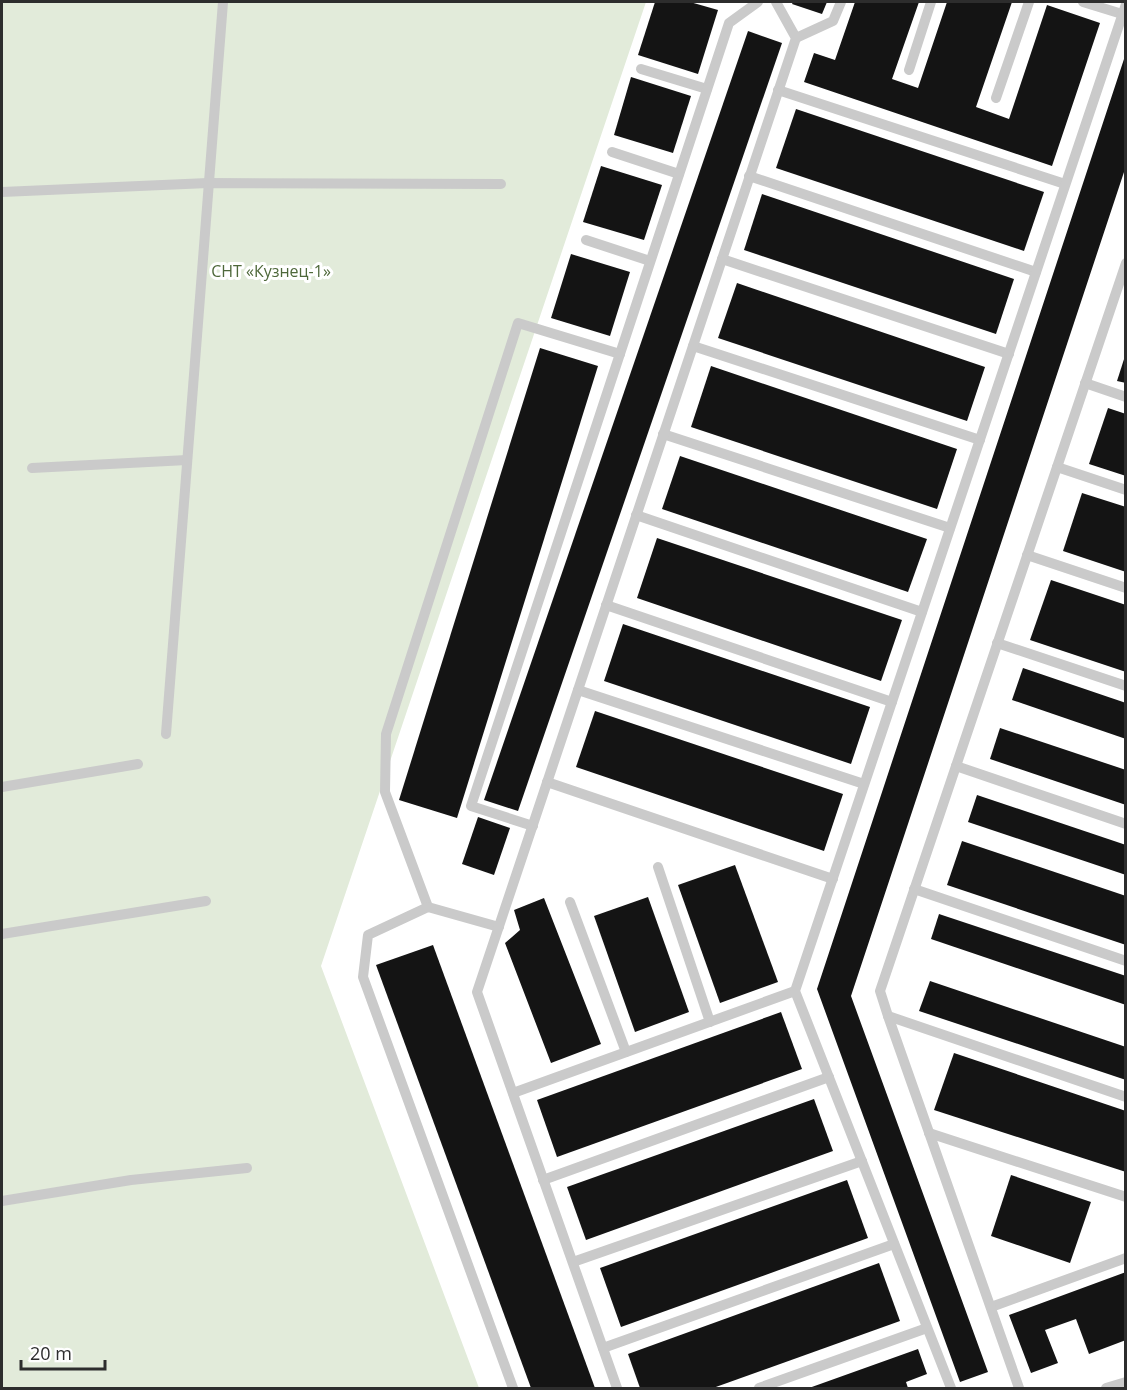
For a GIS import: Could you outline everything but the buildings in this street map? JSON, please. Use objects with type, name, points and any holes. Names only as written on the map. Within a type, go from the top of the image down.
[{"type":"lane","points":[[166,734],[223,2]]},
{"type":"lane","points":[[533,826],[471,806],[729,23],[758,2]]},
{"type":"lane","points":[[776,2],[796,38]]},
{"type":"lane","points":[[617,1389],[477,992],[796,38],[833,21],[841,2]]},
{"type":"lane","points":[[909,70],[931,2]]},
{"type":"lane","points":[[996,98],[1029,2]]},
{"type":"lane","points":[[951,1389],[795,991],[1124,9],[1083,2]]},
{"type":"lane","points":[[641,69],[707,89]]},
{"type":"lane","points":[[778,90],[1065,184]]},
{"type":"lane","points":[[612,152],[679,174]]},
{"type":"lane","points":[[749,176],[1036,272]]},
{"type":"lane","points":[[2,192],[208,183],[501,184]]},
{"type":"lane","points":[[586,240],[650,261]]},
{"type":"lane","points":[[722,260],[1009,354]]},
{"type":"lane","points":[[1019,1389],[880,991],[1125,263]]},
{"type":"lane","points":[[1114,298],[1125,302]]},
{"type":"lane","points":[[428,907],[385,792],[386,734],[518,323],[620,354]]},
{"type":"lane","points":[[693,346],[980,440]]},
{"type":"lane","points":[[1085,383],[1125,396]]},
{"type":"lane","points":[[663,434],[950,528]]},
{"type":"lane","points":[[32,468],[187,460]]},
{"type":"lane","points":[[1057,467],[1125,490]]},
{"type":"lane","points":[[636,515],[922,612]]},
{"type":"lane","points":[[1027,555],[1125,588]]},
{"type":"lane","points":[[606,605],[892,702]]},
{"type":"lane","points":[[997,644],[1125,687]]},
{"type":"lane","points":[[578,690],[864,784]]},
{"type":"lane","points":[[2,787],[138,764]]},
{"type":"lane","points":[[956,766],[1125,824]]},
{"type":"lane","points":[[547,782],[833,879]]},
{"type":"lane","points":[[658,867],[710,1022]]},
{"type":"lane","points":[[914,889],[1125,961]]},
{"type":"lane","points":[[2,934],[206,901]]},
{"type":"lane","points":[[570,902],[626,1052]]},
{"type":"lane","points":[[499,927],[428,907],[368,935],[363,977],[513,1389]]},
{"type":"lane","points":[[513,1093],[795,991]]},
{"type":"lane","points":[[888,1016],[1125,1097]]},
{"type":"lane","points":[[543,1180],[829,1077]]},
{"type":"lane","points":[[929,1133],[1125,1197]]},
{"type":"lane","points":[[573,1262],[862,1161]]},
{"type":"lane","points":[[2,1202],[131,1180],[247,1168]]},
{"type":"lane","points":[[603,1348],[894,1245]]},
{"type":"lane","points":[[991,1307],[1125,1258]]},
{"type":"lane","points":[[759,1389],[927,1328]]},
{"type":"lane","points":[[1106,1389],[1125,1382]]},
{"type":"green space","name":"СНТ «Кузнец-1»","points":[[2,2],[646,2],[321,966],[479,1388],[2,1388]]}]
